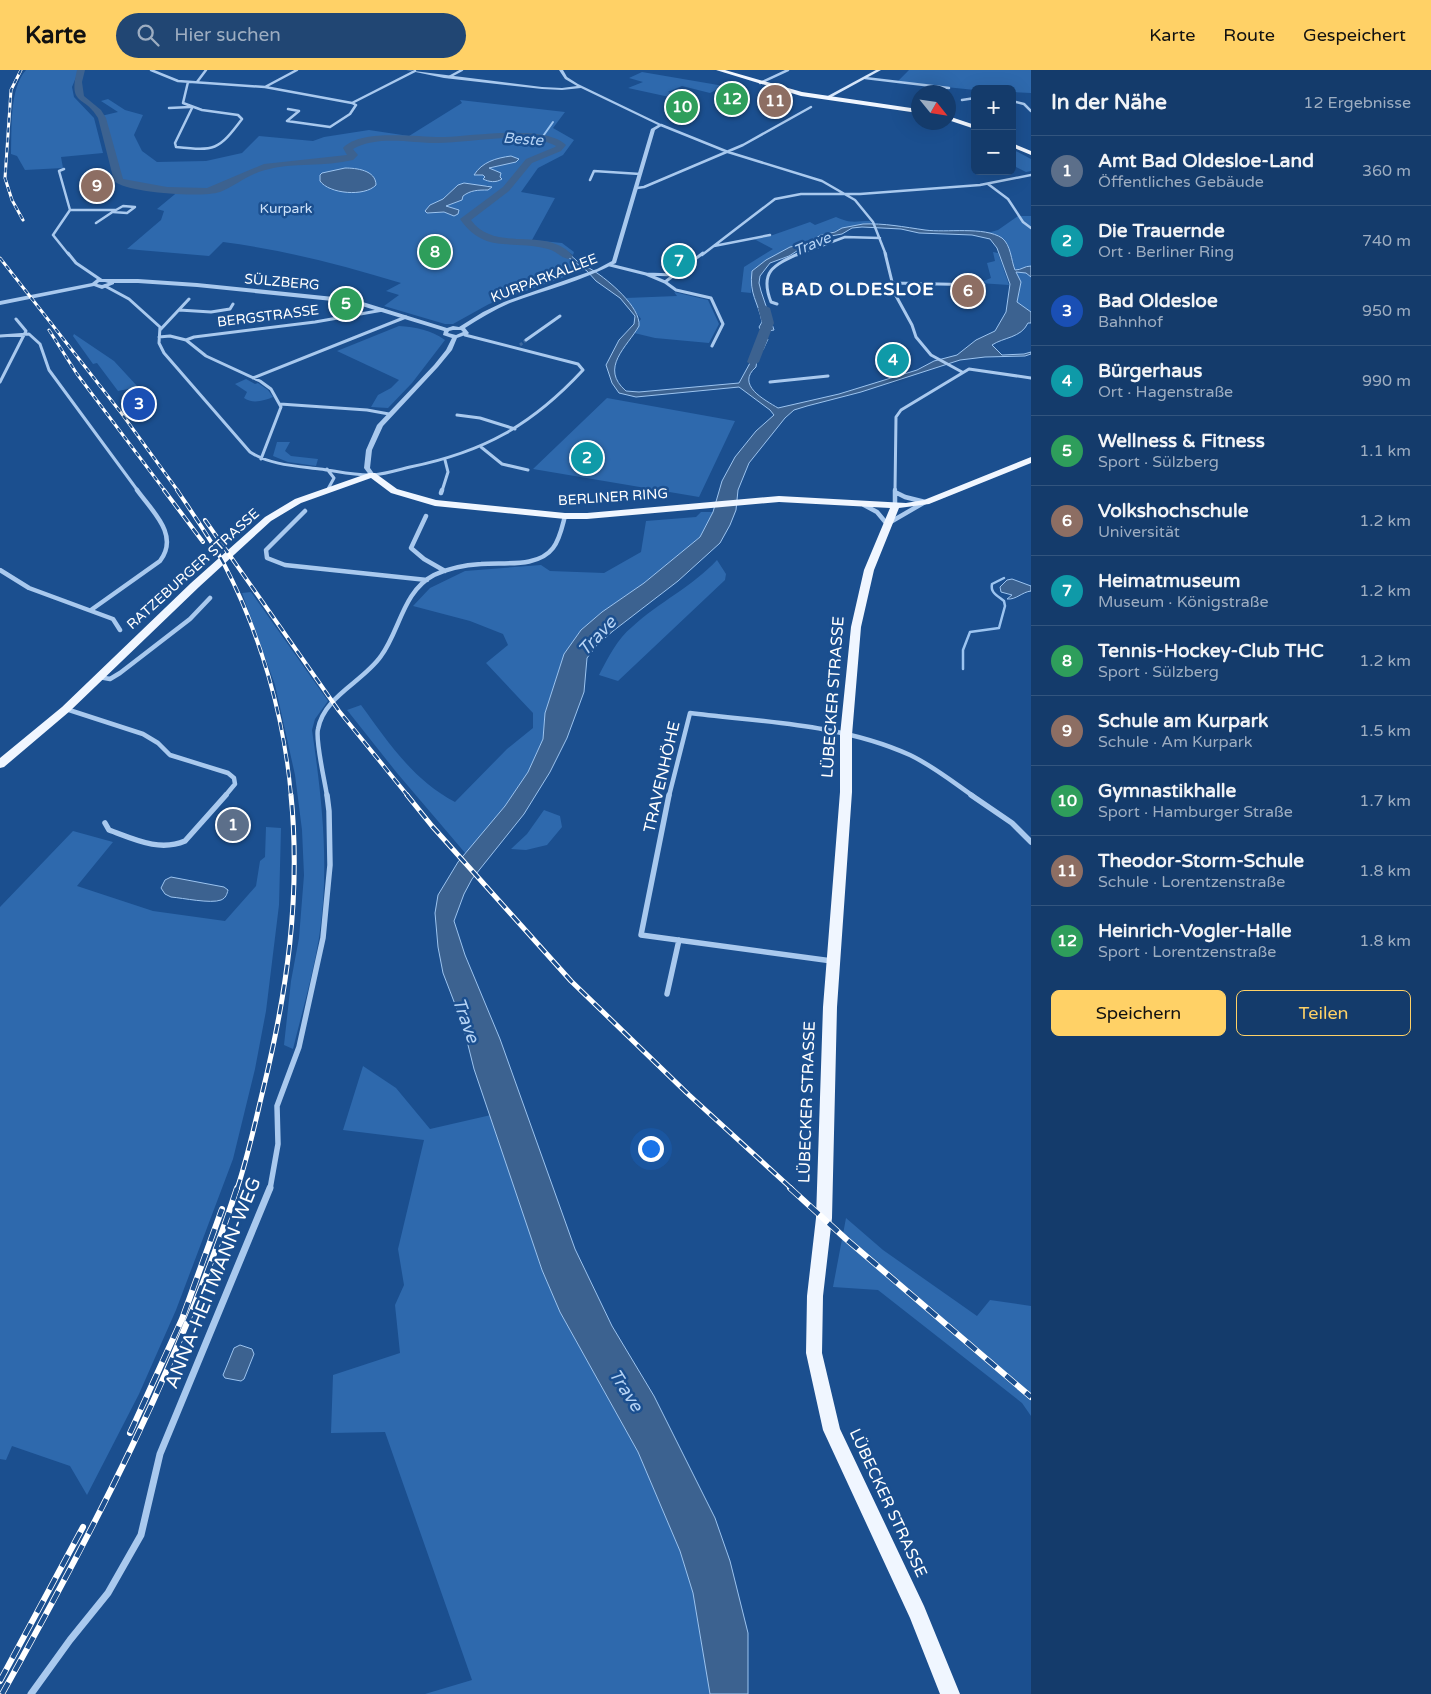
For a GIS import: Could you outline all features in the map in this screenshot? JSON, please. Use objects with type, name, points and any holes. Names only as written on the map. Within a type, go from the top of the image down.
[{"type":"main road","points":[[719,70],[783,88],[830,98],[911,110]]},
{"type":"main road","points":[[830,98],[879,70]]},
{"type":"main road","points":[[956,121],[971,127]]},
{"type":"main road","points":[[1016,148],[1031,155]]},
{"type":"main road","name":"BERLINER RING","points":[[372,475],[394,491],[435,503],[565,516],[784,499],[896,506],[926,502],[1031,460]]},
{"type":"main road","name":"RATZEBURGER STRASSE","points":[[0,764],[66,709],[256,529],[298,501],[372,475]]},
{"type":"main road","name":"LÜBECKER STRASSE","points":[[896,506],[864,584],[856,627],[846,735],[846,792],[832,961],[824,1218],[815,1296],[814,1353],[832,1430],[917,1614],[950,1694]]},
{"type":"street","points":[[151,70],[174,80],[265,87],[356,105],[350,114],[330,127],[287,121],[298,111],[288,109]]},
{"type":"street","points":[[197,82],[206,70]]},
{"type":"street","points":[[265,87],[298,70]]},
{"type":"street","points":[[408,70],[449,77],[558,88],[579,86]]},
{"type":"street","points":[[449,77],[462,70]]},
{"type":"street","points":[[561,70],[566,78],[579,86],[661,125],[728,152],[816,179],[855,200],[873,222],[884,247],[900,306],[912,325],[916,337],[927,352],[962,372]]},
{"type":"street","points":[[760,82],[788,70]]},
{"type":"street","points":[[352,103],[414,72]]},
{"type":"street","points":[[865,78],[924,85]]},
{"type":"street","points":[[188,82],[183,103],[191,108]]},
{"type":"street","points":[[962,100],[971,99]]},
{"type":"street","points":[[1016,102],[1024,104],[1031,111]]},
{"type":"street","points":[[637,188],[644,187],[728,152],[811,107]]},
{"type":"street","points":[[169,108],[191,108],[238,115],[242,119],[224,142],[216,148],[206,150],[176,147],[174,143],[191,108]]},
{"type":"street","points":[[661,125],[653,129],[616,258],[610,265],[646,274],[665,282],[680,292],[703,295],[712,301],[722,324],[712,345]]},
{"type":"street","points":[[1,301],[94,284],[101,280],[84,270],[53,235],[54,229],[64,220],[70,210],[58,171],[64,169]]},
{"type":"street","points":[[590,180],[594,171],[640,174]]},
{"type":"street","points":[[665,282],[740,223],[775,199],[801,194],[846,194],[988,184],[1031,175]]},
{"type":"street","points":[[988,184],[1000,192],[1017,210],[1022,222],[1031,228]]},
{"type":"street","points":[[70,210],[114,211],[127,214],[135,207],[122,206],[114,211],[96,223]]},
{"type":"street","points":[[713,246],[770,234]]},
{"type":"street","points":[[777,304],[771,302],[767,294],[767,277],[771,269],[801,253],[843,237],[880,238]]},
{"type":"street","name":"KURPARKALLEE","points":[[461,328],[506,302],[610,265]]},
{"type":"street","points":[[646,274],[676,275]]},
{"type":"street","name":"SÜLZBERG","points":[[101,280],[138,281],[353,300],[447,330]]},
{"type":"street","points":[[105,286],[111,284],[111,281]]},
{"type":"street","points":[[893,283],[984,285]]},
{"type":"street","points":[[94,284],[105,286],[129,300],[142,310],[160,330]]},
{"type":"street","points":[[189,299],[160,330],[159,342],[176,367],[250,452],[261,459],[292,466],[372,475],[445,460],[481,447],[515,429],[540,412],[575,381],[583,370],[578,364],[465,335],[454,337],[445,334],[447,330],[461,328],[466,332],[465,335]]},
{"type":"street","points":[[178,310],[207,313],[230,308],[233,304]]},
{"type":"street","name":"BERGSTRASSE","points":[[186,340],[194,337],[306,323],[384,310]]},
{"type":"street","points":[[526,340],[560,316]]},
{"type":"street","points":[[253,378],[406,317]]},
{"type":"street","points":[[0,382],[26,331],[16,319]]},
{"type":"street","points":[[0,336],[33,335],[49,370],[139,492],[164,527],[169,538],[167,550],[160,561],[91,610]]},
{"type":"street","points":[[159,337],[186,340],[206,356],[253,378],[271,389],[280,404],[277,420],[261,459]]},
{"type":"street","points":[[372,475],[367,468],[368,450],[380,425],[436,366],[449,350],[454,337]]},
{"type":"street","points":[[516,348],[520,344]]},
{"type":"street","points":[[896,506],[896,418],[901,410],[962,372],[978,369],[1031,378]]},
{"type":"street","points":[[770,382],[828,376]]},
{"type":"street","points":[[280,404],[367,410],[389,414]]},
{"type":"street","points":[[457,416],[480,418],[515,429]]},
{"type":"street","points":[[481,447],[498,464],[512,469],[528,470]]},
{"type":"street","points":[[441,493],[448,471],[448,465],[445,460]]},
{"type":"street","points":[[327,469],[334,478],[328,489]]},
{"type":"street","points":[[895,492],[905,497],[926,502]]},
{"type":"street","name":"BERLINER RING","points":[[887,524],[926,502]]},
{"type":"street","points":[[864,505],[878,512],[887,524]]},
{"type":"street","points":[[305,511],[266,550],[266,558],[285,565],[426,580],[445,570],[483,564],[516,563],[541,557],[556,544],[565,516]]},
{"type":"street","points":[[426,516],[411,548],[424,559],[445,570]]},
{"type":"street","points":[[1,572],[51,597],[113,619],[120,630]]},
{"type":"street","name":"ANNA-HEITMANN-WEG","points":[[31,1694],[70,1640],[108,1593],[141,1535],[160,1454],[272,1184],[278,1144],[277,1106],[299,1047],[307,1017],[323,938],[328,898],[330,865],[329,811],[317,731],[319,720],[327,707],[379,658],[386,649],[407,602],[426,580]]},
{"type":"street","name":"RATZEBURGER STRASSE","points":[[99,677],[110,679],[120,673],[190,619],[210,598]]},
{"type":"street","points":[[66,709],[143,734],[158,743],[170,755],[228,773],[234,778],[233,788],[185,841],[174,846],[157,846],[110,830],[105,822]]},
{"type":"street","name":"TRAVENHÖHE","points":[[832,961],[641,935],[665,812],[690,713],[846,735]]},
{"type":"street","points":[[846,735],[899,750],[928,765],[1009,821],[1031,842]]},
{"type":"street","points":[[667,994],[679,940]]},
{"type":"green space","points":[[26,70],[79,70],[72,87],[74,97],[94,118],[103,153],[61,157],[63,168],[25,170],[17,156],[11,154],[12,110],[17,88]]},
{"type":"green space","points":[[909,70],[1031,70],[1031,93],[1016,92],[1016,85],[971,85],[971,90],[956,88],[956,85],[926,85],[897,82]]},
{"type":"green space","points":[[642,72],[724,86],[710,93],[682,86],[668,92],[680,95],[674,98],[628,88],[643,82],[629,78]]},
{"type":"green space","name":"Kurpark","points":[[108,99],[125,110],[143,115],[134,135],[142,151],[157,162],[206,161],[242,153],[259,136],[313,141],[324,137],[369,130],[409,136],[462,103],[460,100],[565,112],[553,128],[574,140],[563,155],[538,168],[521,192],[555,198],[532,240],[562,243],[574,252],[573,255],[564,249],[548,246],[557,249],[584,270],[489,304],[453,324],[445,324],[384,306],[399,295],[386,291],[401,283],[313,259],[223,242],[209,256],[127,249],[161,220],[164,211],[157,209],[180,190],[135,186],[119,181],[112,163],[101,116],[118,112],[101,101]],"holes":[[[345,168],[361,170],[374,177],[373,188],[364,191],[330,190]],[[488,185],[488,190],[468,193],[462,196],[462,200],[446,206],[458,214],[454,216],[444,212],[427,213],[430,205]]]},
{"type":"green space","points":[[1016,151],[1031,159],[1031,171],[1026,172],[1016,167]]},
{"type":"green space","points":[[1018,216],[1031,216],[1031,312],[1017,303],[1016,272],[1008,245],[987,233],[998,230]]},
{"type":"green space","points":[[836,217],[849,221],[870,221],[872,224],[851,226],[821,235],[805,244],[790,247],[766,260],[752,271],[751,293],[741,292],[744,267],[773,249],[754,239],[770,236],[810,222],[815,225]]},
{"type":"green space","points":[[993,252],[998,253],[1009,285],[979,283],[991,278],[987,263],[995,261]]},
{"type":"green space","points":[[674,292],[708,300],[719,324],[709,343],[655,338],[630,332],[641,319],[626,298],[677,296]]},
{"type":"green space","points":[[399,326],[423,330],[445,340],[412,383],[388,408],[371,407],[378,395],[391,388],[399,380],[337,351]]},
{"type":"green space","points":[[74,334],[114,361],[138,387],[118,391],[97,363],[93,364],[73,336]]},
{"type":"green space","points":[[246,379],[255,384],[258,383],[268,390],[273,397],[258,401],[244,398],[247,392],[235,384]]},
{"type":"green space","points":[[607,398],[735,421],[699,497],[533,469]]},
{"type":"green space","points":[[277,442],[290,442],[285,451],[291,456],[318,459],[316,466],[288,462],[273,456]]},
{"type":"green space","points":[[701,512],[713,512],[700,537],[644,583],[602,612],[581,630],[564,654],[545,713],[543,739],[528,772],[505,806],[466,854],[397,773],[347,710],[361,705],[402,759],[426,783],[455,802],[507,749],[533,728],[533,713],[486,663],[508,645],[503,634],[470,621],[413,606],[430,588],[465,571],[541,565],[550,571],[604,573],[641,552],[646,521],[696,517]]},
{"type":"green space","points":[[717,560],[726,574],[725,580],[618,681],[599,675],[613,649],[627,632],[642,618],[707,570]]},
{"type":"green space","points":[[251,592],[328,701],[315,719],[312,730],[322,808],[324,886],[322,912],[314,966],[293,1049],[284,1045],[291,981],[299,938],[304,875],[302,830],[295,775],[275,685],[242,593]]},
{"type":"green space","points":[[544,810],[560,816],[562,827],[547,845],[526,850],[511,849],[527,834]]},
{"type":"green space","points":[[266,827],[281,828],[279,905],[266,1011],[255,1069],[233,1159],[176,1310],[139,1394],[87,1495],[70,1466],[12,1446],[6,1460],[0,1459],[0,907],[73,831],[113,842],[77,886],[153,911],[225,921],[256,886],[260,861],[265,857]]},
{"type":"green space","points":[[363,1066],[396,1088],[430,1129],[491,1115],[541,1268],[560,1312],[638,1452],[680,1551],[693,1593],[710,1694],[425,1694],[472,1680],[385,1432],[331,1433],[333,1375],[400,1353],[395,1305],[404,1285],[398,1249],[424,1140],[343,1130]]},
{"type":"green space","points":[[846,1218],[883,1250],[977,1316],[990,1300],[1031,1306],[1031,1416],[1022,1403],[878,1290],[833,1287]]},
{"type":"water","points":[[511,156],[519,159],[516,162],[489,168],[501,173],[500,177],[502,179],[495,182],[483,179],[485,177],[483,175],[474,175],[490,161]]},
{"type":"water","points":[[345,168],[360,169],[369,173],[373,176],[376,185],[364,191],[347,192],[331,189],[320,181],[322,173]]},
{"type":"water","points":[[464,183],[492,187],[488,190],[478,190],[469,193],[463,196],[462,200],[446,206],[459,210],[458,214],[454,216],[444,212],[427,213],[425,211],[430,205],[443,199],[458,185]]},
{"type":"water","points":[[863,224],[934,231],[985,232],[1002,238],[1009,249],[1015,270],[1031,266],[1031,277],[1026,273],[1016,272],[1021,282],[1017,302],[1031,312],[1031,323],[1028,323],[1021,332],[992,345],[1002,355],[1031,352],[1031,354],[960,360],[861,392],[794,410],[785,418],[749,463],[738,490],[736,510],[720,543],[678,581],[613,631],[597,645],[587,658],[584,692],[567,738],[550,772],[524,814],[472,879],[454,921],[465,955],[500,1039],[575,1249],[612,1326],[654,1396],[715,1518],[730,1561],[748,1633],[748,1694],[710,1694],[693,1593],[680,1551],[638,1452],[560,1312],[542,1270],[474,1069],[463,1025],[443,973],[438,947],[435,913],[438,895],[458,862],[505,806],[528,772],[543,739],[545,713],[564,654],[581,630],[602,612],[644,583],[700,537],[713,512],[722,481],[735,457],[756,431],[774,415],[739,387],[636,397],[619,393],[612,383],[606,365],[619,340],[634,324],[635,316],[620,298],[596,281],[587,271],[557,249],[547,246],[560,248],[600,275],[615,287],[635,311],[639,326],[622,350],[615,366],[618,382],[626,391],[639,392],[739,383],[750,363],[760,337],[768,339],[763,350],[758,352],[756,367],[750,374],[750,386],[766,401],[778,408],[839,394],[917,370],[934,361],[957,355],[976,340],[995,331],[1006,312],[1010,284],[997,248],[990,239],[972,235],[919,233],[901,229],[862,227],[852,228],[842,234],[831,236],[824,242],[803,247],[789,256],[770,263],[760,276],[759,283],[774,330],[762,332],[759,327],[762,322],[752,286],[752,271],[766,260],[790,247],[805,244],[821,235],[835,232],[842,228]]},
{"type":"water","points":[[1012,579],[1031,586],[1031,591],[1007,599],[1012,595],[1001,592],[1000,587],[1007,580]]},
{"type":"water","points":[[171,877],[224,887],[228,890],[227,894],[221,900],[216,901],[171,897],[165,894],[161,888],[165,880]]},
{"type":"water","points":[[240,1345],[252,1349],[254,1354],[244,1379],[241,1381],[225,1378],[223,1375],[234,1348]]},
{"type":"waterway","name":"Beste","points":[[81,70],[78,82],[80,97],[94,107],[102,118],[119,181],[151,188],[196,192],[215,190],[264,167],[350,158],[353,155],[348,148],[356,143],[380,139],[451,140],[478,136],[521,136],[555,142],[561,145],[558,149],[529,161],[506,189],[465,219],[472,230],[482,236],[508,242],[548,245],[559,249],[568,256]]},
{"type":"waterway","points":[[541,139],[553,122]]},
{"type":"waterway","name":"Trave","points":[[753,362],[768,323],[764,308]]},
{"type":"waterway","points":[[963,669],[963,650],[970,632],[999,628],[1005,606],[1004,601],[993,592],[992,584],[1004,578]]},
{"type":"tunnel","points":[[520,345],[526,340]]},
{"type":"railway","points":[[21,70],[11,90],[5,178],[12,200],[23,220]]},
{"type":"railway","points":[[0,258],[122,414],[178,491]]},
{"type":"railway","points":[[49,330],[77,374],[165,491]]},
{"type":"railway","points":[[164,490],[203,542]]},
{"type":"railway","points":[[177,490],[219,554],[237,591],[260,648],[283,736],[291,796]]},
{"type":"railway","points":[[205,520],[339,711],[408,796]]},
{"type":"railway","points":[[237,1189],[245,1164],[272,1053],[290,944],[294,870],[291,795]]},
{"type":"railway","points":[[407,795],[432,826],[571,981],[689,1095],[792,1189]]},
{"type":"railway","points":[[2,1694],[69,1571],[132,1447],[189,1319],[237,1188]]},
{"type":"railway","points":[[790,1188],[846,1239],[1031,1397]]},
{"type":"railway","points":[[130,1433],[182,1319],[222,1209]]},
{"type":"railway","points":[[0,1681],[83,1527]]},
{"type":"place","name":"Heinrich-Vogler-Halle","points":[[732,99]]},
{"type":"place","name":"Theodor-Storm-Schule","points":[[775,101]]},
{"type":"place","name":"Gymnastikhalle","points":[[682,107]]},
{"type":"place","name":"Schule am Kurpark","points":[[97,186]]},
{"type":"place","name":"Tennis-Hockey-Club THC","points":[[435,252]]},
{"type":"place","name":"Heimatmuseum","points":[[679,261]]},
{"type":"place","name":"Volkshochschule","points":[[968,291]]},
{"type":"place","name":"Wellness & Fitness","points":[[346,304]]},
{"type":"place","name":"Bürgerhaus","points":[[893,360]]},
{"type":"place","name":"Bad Oldesloe","points":[[139,404]]},
{"type":"place","name":"Die Trauernde","points":[[587,458]]},
{"type":"place","name":"Amt Bad Oldesloe-Land","points":[[233,825]]},
{"type":"district","name":"BAD OLDESLOE","points":[[858,289]]}]
